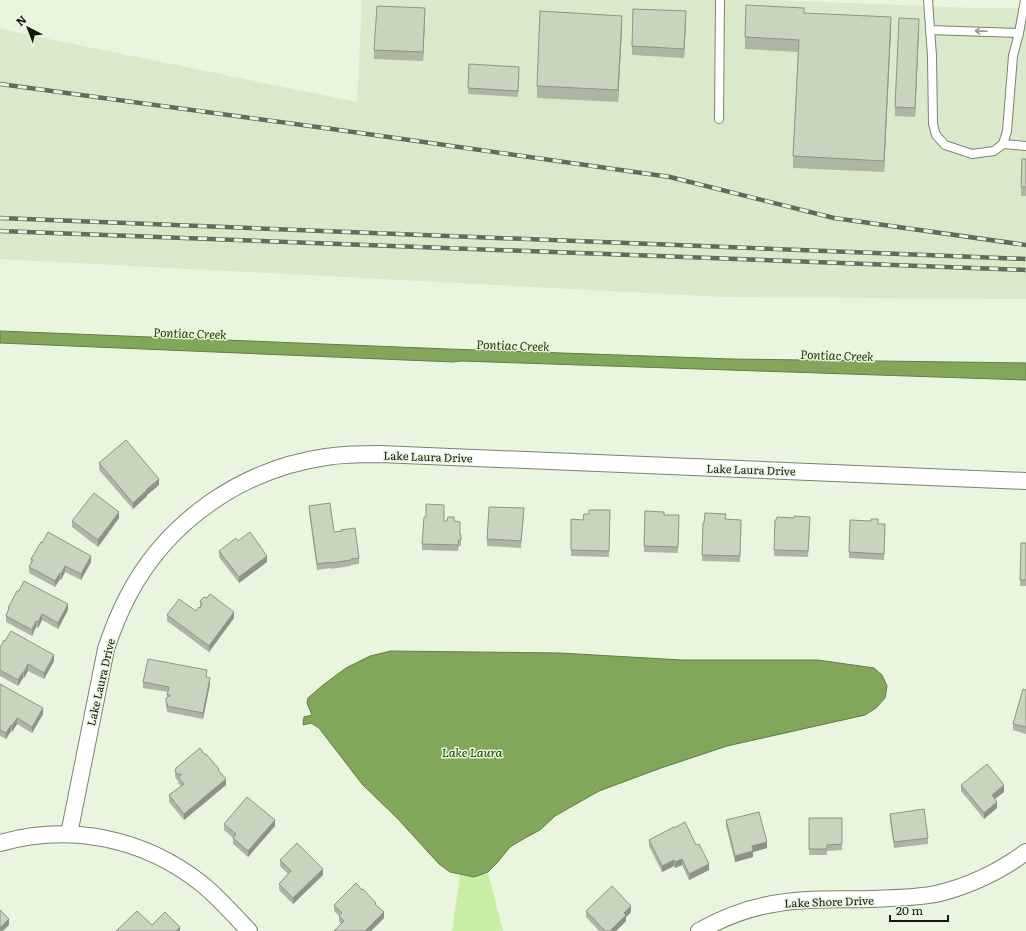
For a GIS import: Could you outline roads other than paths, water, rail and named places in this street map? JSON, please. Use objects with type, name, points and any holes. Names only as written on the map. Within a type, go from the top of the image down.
[{"type":"street","name":"Lake Laura Drive","points":[[69,834],[105,655],[114,627],[128,595],[150,562],[186,521],[228,491],[265,473],[294,464],[326,457],[380,454],[1026,481]]},
{"type":"street","points":[[0,843],[33,836],[69,834],[89,835],[139,848],[162,858],[201,884],[218,898],[250,931]]},
{"type":"street","name":"Lake Shore Drive","points":[[699,931],[737,913],[778,903],[809,900],[905,898],[935,894],[979,880],[1006,866],[1026,852]]},
{"type":"lane","points":[[719,119],[720,0]]},
{"type":"lane","points":[[928,0],[932,56],[933,124],[936,135],[945,145],[972,154],[994,151],[1003,144],[1007,131],[1012,56],[1020,33],[1025,0]]},
{"type":"lane","points":[[930,30],[1020,33]]},
{"type":"lane","points":[[1003,144],[1026,146]]},
{"type":"water","points":[[0,331],[732,359],[1026,363],[1026,380],[461,361],[453,362],[0,343]]},
{"type":"water","name":"Lake Laura","points":[[391,651],[560,653],[682,660],[818,660],[874,668],[882,675],[887,686],[885,698],[876,708],[865,715],[727,746],[599,791],[555,816],[540,830],[510,847],[488,872],[474,877],[450,872],[439,864],[398,819],[362,784],[319,728],[311,723],[303,725],[304,717],[312,715],[307,703],[308,698],[323,685],[346,668],[370,656]]},
{"type":"railway","points":[[0,84],[670,177],[834,218],[1026,245]]},
{"type":"railway","points":[[0,218],[1026,259]]},
{"type":"railway","points":[[0,231],[1026,270]]},
{"type":"water label","name":"Pontiac Creek","points":[[190,333]]},
{"type":"water label","name":"Pontiac Creek","points":[[513,345]]},
{"type":"water label","name":"Pontiac Creek","points":[[837,355]]}]
